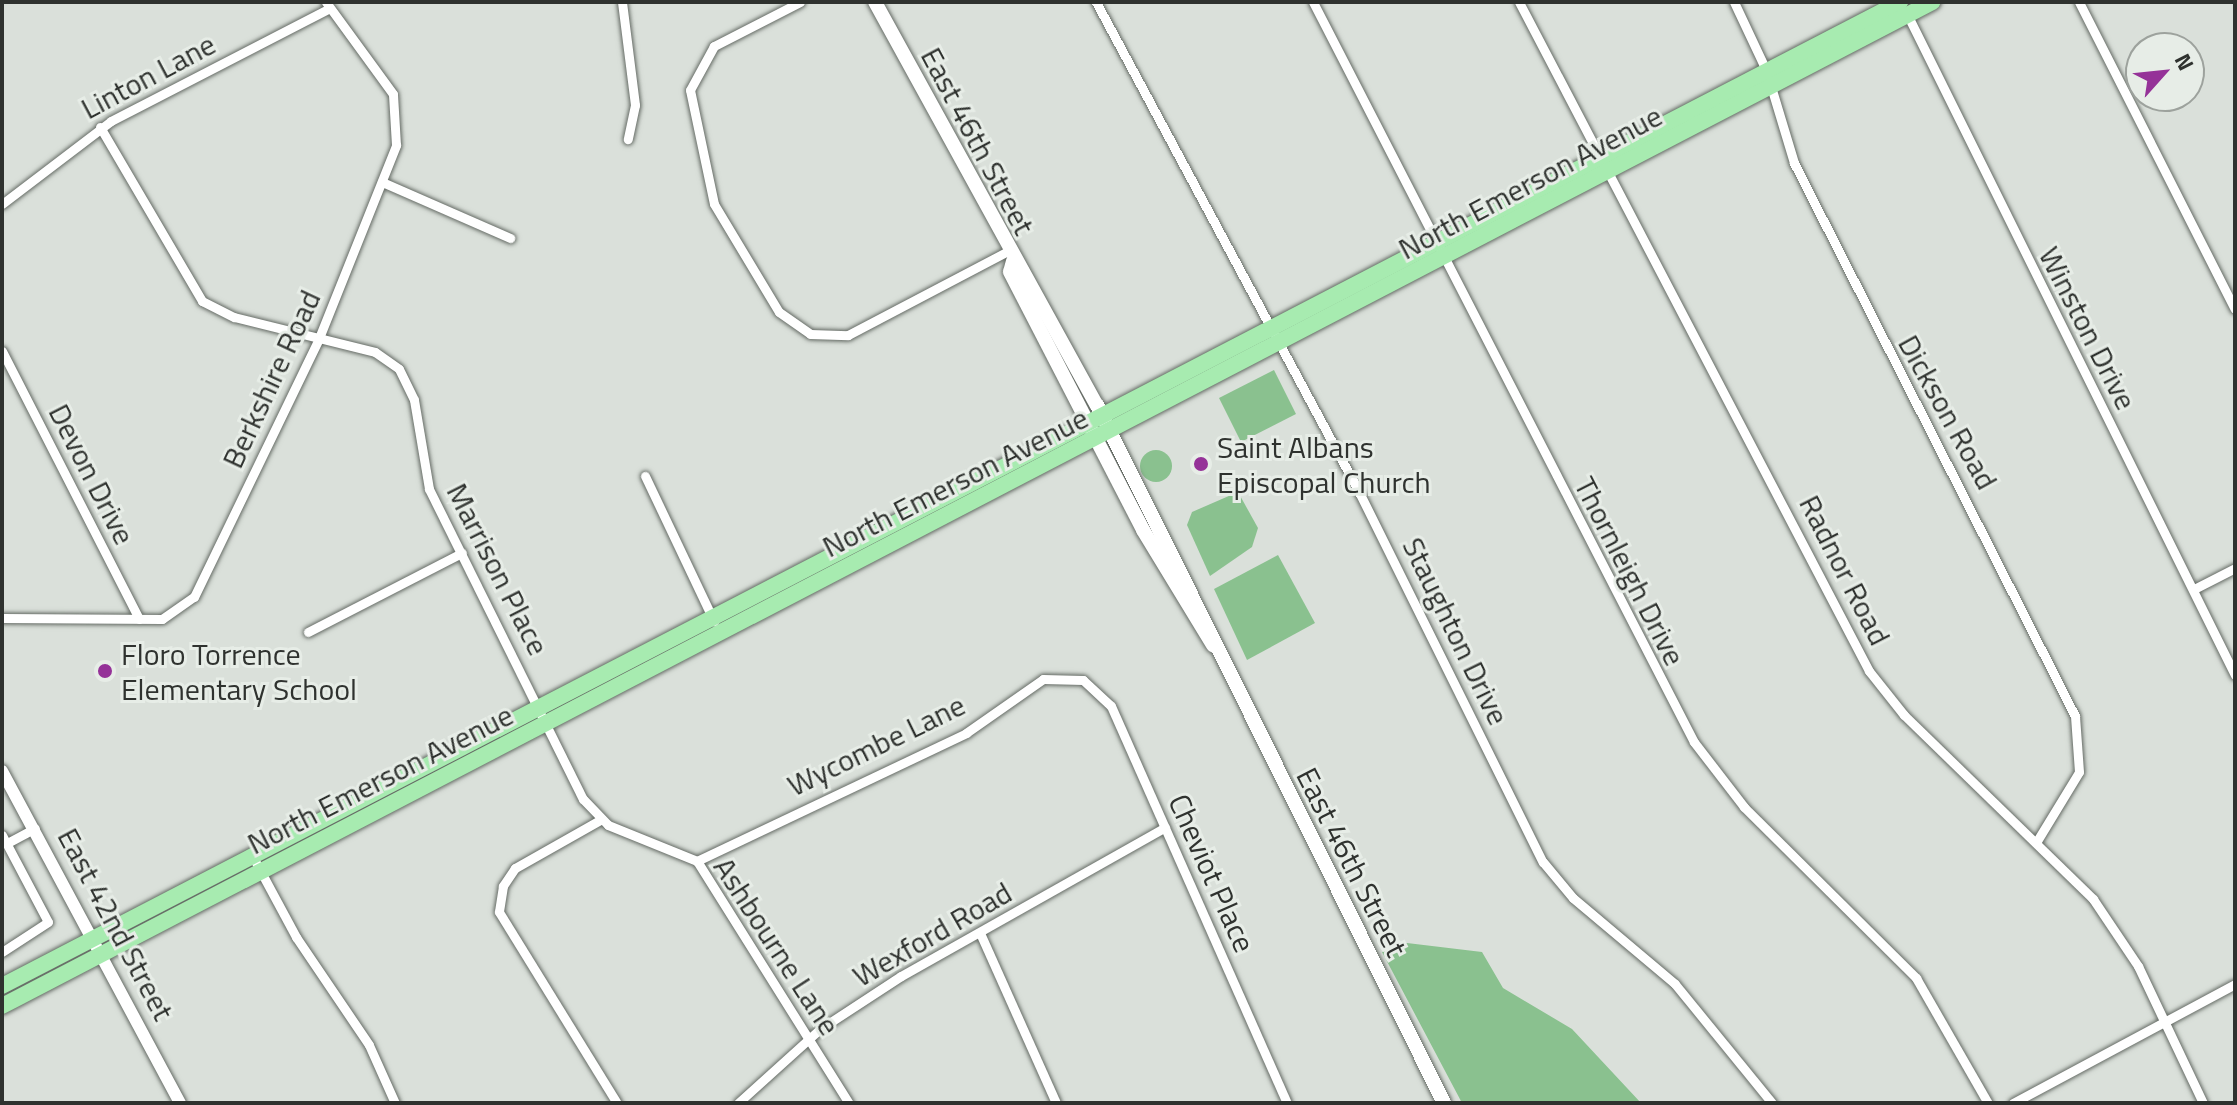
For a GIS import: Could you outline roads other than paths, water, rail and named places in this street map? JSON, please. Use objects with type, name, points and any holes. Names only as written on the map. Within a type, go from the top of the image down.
[{"type":"main road","name":"East 46th Street","points":[[875,2],[1213,645],[1444,1103]]},
{"type":"main road","name":"North Emerson Avenue","points":[[2,986],[253,857],[544,716],[721,635],[1104,436],[1439,242],[1766,70],[1903,6],[1932,2]]},
{"type":"main road","name":"North Emerson Avenue","points":[[2,1006],[261,872],[713,619],[1096,421],[1447,257],[1767,90],[1903,6]]},
{"type":"street","points":[[622,2],[635,105],[628,139]]},
{"type":"street","points":[[800,2],[710,49],[690,90],[718,212],[779,312],[810,334],[848,335],[1010,256]]},
{"type":"street","name":"Staughton Drive","points":[[1096,2],[1277,336],[1543,862],[1573,898],[1675,984],[1772,1103]]},
{"type":"street","name":"Thornleigh Drive","points":[[1313,2],[1447,257],[1694,742],[1744,807],[1916,978],[1988,1103]]},
{"type":"street","name":"Radnor Road","points":[[1519,2],[1604,155],[1869,671],[1904,715],[2037,841],[2118,934],[2165,1021],[2203,1103]]},
{"type":"street","name":"Dickson Road","points":[[1734,2],[1766,70],[1767,90],[1879,338],[1972,502],[2075,716],[2079,772],[2037,841]]},
{"type":"street","points":[[2079,2],[2235,309]]},
{"type":"street","name":"Linton Lane","points":[[2,204],[100,127],[327,6]]},
{"type":"street","name":"Berkshire Road","points":[[2,618],[170,618],[194,597],[319,338],[382,182],[398,132],[396,102],[378,67],[327,6]]},
{"type":"street","name":"Winston Drive","points":[[1903,6],[2196,588],[2235,675]]},
{"type":"street","name":"Marrison Place","points":[[100,127],[195,295],[226,314],[382,355],[406,380],[424,476],[544,716],[600,820]]},
{"type":"street","points":[[382,182],[510,238]]},
{"type":"street","name":"Devon Drive","points":[[2,351],[139,619]]},
{"type":"street","points":[[645,476],[721,635]]},
{"type":"street","points":[[308,632],[462,553]]},
{"type":"street","points":[[2196,588],[2235,568]]},
{"type":"street","name":"Cheviot Place","points":[[1075,677],[1109,702],[1287,1103]]},
{"type":"street","name":"Wycombe Lane","points":[[697,861],[954,739],[1039,681],[1075,677]]},
{"type":"street","name":"East 42nd Street","points":[[2,771],[95,938],[180,1103]]},
{"type":"street","points":[[600,820],[515,868],[503,886],[499,912],[617,1103]]},
{"type":"street","name":"Ashbourne Lane","points":[[600,820],[697,861],[849,1103]]},
{"type":"street","name":"Wexford Road","points":[[738,1103],[808,1040],[980,933],[1165,827]]},
{"type":"street","points":[[7,838],[35,828]]},
{"type":"street","points":[[2,859],[7,838]]},
{"type":"street","points":[[2,952],[48,922],[7,838]]},
{"type":"street","points":[[253,857],[369,1045],[395,1103]]},
{"type":"street","points":[[980,933],[1056,1103]]},
{"type":"street","points":[[2013,1103],[2235,984]]},
{"type":"place","name":"Saint Albans Episcopal Church","points":[[1201,464]]},
{"type":"place","name":"Floro Torrence Elementary School","points":[[105,671]]}]
